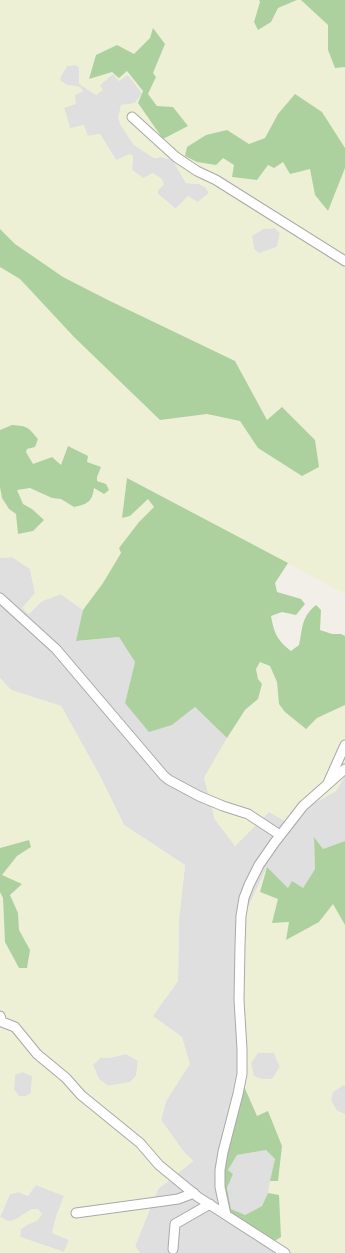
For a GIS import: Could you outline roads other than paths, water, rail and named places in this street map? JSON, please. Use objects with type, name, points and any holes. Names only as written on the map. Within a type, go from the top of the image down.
[{"type":"street","points":[[132,117],[176,157],[186,164],[345,261]]},
{"type":"street","points":[[0,598],[56,649],[164,776],[199,796],[248,814],[280,835]]},
{"type":"street","points":[[327,784],[345,745]]},
{"type":"street","points":[[226,1215],[220,1187],[220,1170],[242,1074],[239,1000],[241,916],[244,898],[260,865],[280,835],[303,806],[345,769]]},
{"type":"street","points":[[0,1016],[2,1022],[15,1027],[37,1054],[66,1078],[80,1096],[140,1144],[159,1165],[198,1197],[285,1253]]},
{"type":"street","points":[[76,1213],[178,1199],[194,1193]]},
{"type":"street","points":[[173,1249],[175,1224],[210,1204]]}]
